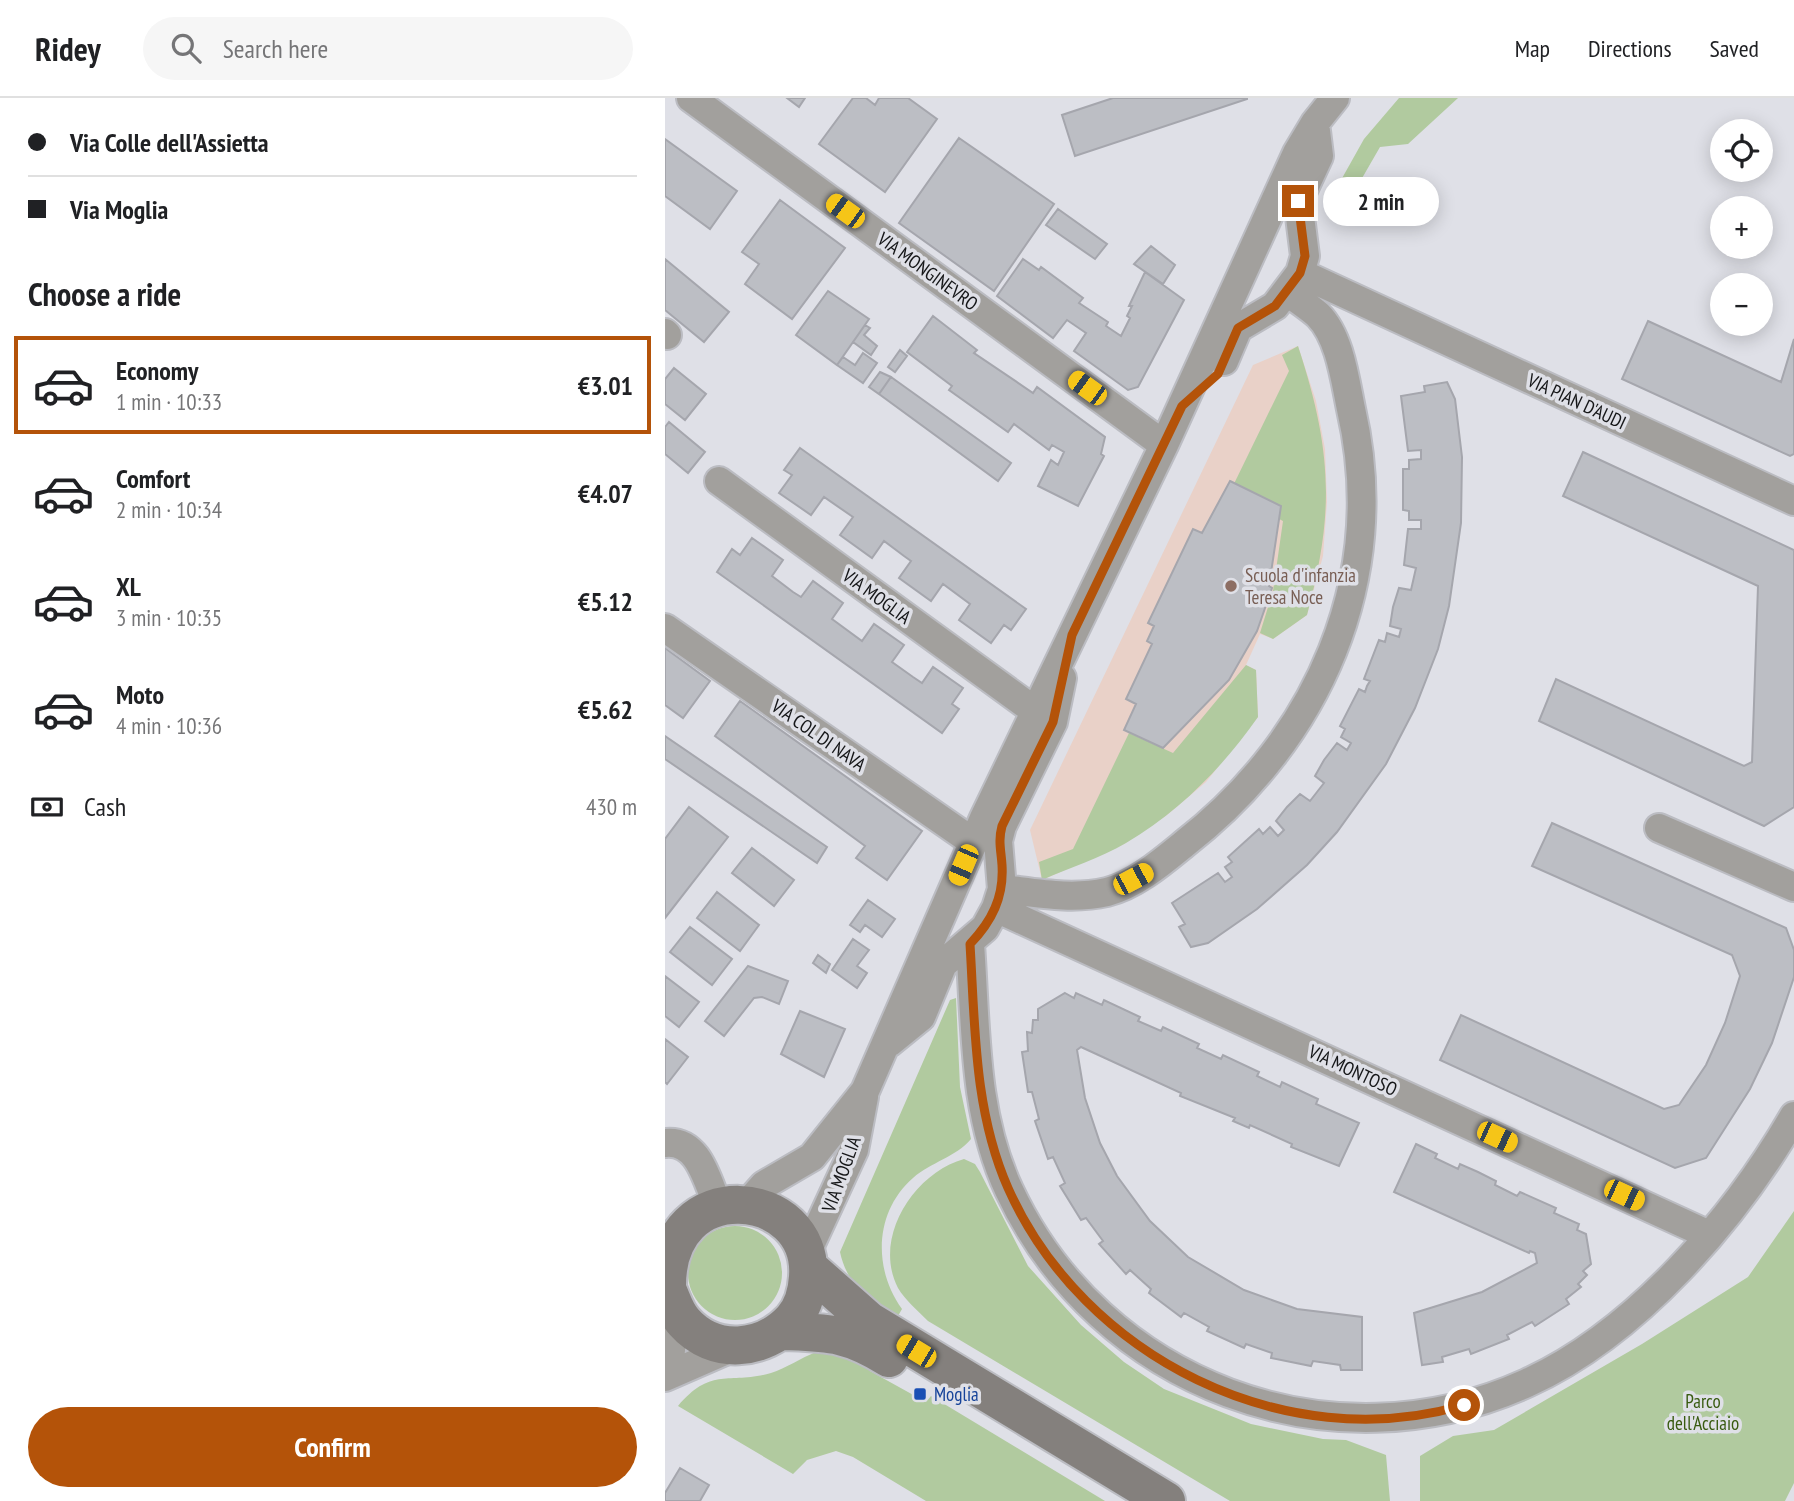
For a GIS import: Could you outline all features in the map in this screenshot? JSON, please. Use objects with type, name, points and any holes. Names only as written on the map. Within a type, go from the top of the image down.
[{"type":"main road","points":[[807,1261],[807,1292],[798,1314],[782,1331],[768,1340],[736,1346],[717,1343],[699,1335],[669,1293],[666,1266],[672,1245],[683,1228],[707,1208],[773,1213],[793,1230],[807,1261],[869,1321],[1166,1501]]},
{"type":"main road","points":[[782,1331],[840,1334],[858,1340],[1126,1501]]},
{"type":"street","name":"VIA MONGINEVRO","points":[[691,98],[1164,445]]},
{"type":"street","name":"VIA MOGLIA","points":[[807,1261],[854,1150],[865,1091],[973,842],[1164,445],[1297,153],[1315,122],[1335,98]]},
{"type":"street","points":[[999,899],[1080,896],[1110,891],[1156,866],[1213,821],[1256,778],[1303,713],[1328,666],[1350,605],[1360,514],[1357,446],[1336,348],[1318,316],[1294,283],[1305,256],[1298,201],[1319,156],[1315,122]]},
{"type":"street","name":"VIA MOGLIA","points":[[1182,406],[1218,374],[1238,328],[1275,306],[1294,283]]},
{"type":"street","name":"VIA PIAN D'AUDI","points":[[1294,283],[1361,302],[1794,501]]},
{"type":"street","points":[[1336,348],[1345,321],[1361,302]]},
{"type":"street","name":"VIA MOGLIA","points":[[719,481],[1035,711]]},
{"type":"street","name":"VIA COL DI NAVA","points":[[665,628],[973,842]]},
{"type":"street","name":"VIA MOGLIA","points":[[884,1047],[921,1017],[943,964],[970,944],[985,928],[999,899],[998,841],[1002,826],[1053,722],[1072,635]]},
{"type":"street","points":[[1659,828],[1794,887]]},
{"type":"street","name":"VIA MONTOSO","points":[[999,899],[1709,1234]]},
{"type":"street","points":[[970,944],[981,1099],[992,1145],[1008,1188],[1029,1228],[1074,1289],[1141,1348],[1179,1372],[1219,1391],[1269,1407],[1362,1419],[1404,1418],[1484,1399],[1528,1383],[1596,1342],[1629,1316],[1709,1234],[1757,1175],[1794,1116]]},
{"type":"street","name":"VIA MOGLIA","points":[[707,1208],[764,1185],[812,1157],[865,1091]]},
{"type":"street","points":[[665,1143],[683,1145],[695,1154],[707,1208]]},
{"type":"street","points":[[665,1377],[671,1350],[669,1293]]},
{"type":"street","points":[[665,1377],[736,1346]]},
{"type":"shaded area","name":"Scuola d'infanzia Teresa Noce","points":[[1298,346],[1316,401],[1325,449],[1327,502],[1323,556],[1307,615],[1273,639],[1260,634],[1246,665],[1256,670],[1258,717],[1206,782],[1167,815],[1124,844],[1042,880],[1030,830],[1253,365]]},
{"type":"green space","points":[[1399,98],[1458,98],[1408,144],[1380,147],[1346,206],[1336,189],[1364,139]]},
{"type":"green space","points":[[1298,346],[1318,417],[1326,480],[1325,511],[1316,578],[1307,615],[1273,639],[1260,633],[1273,591],[1283,521],[1229,494],[1289,371],[1282,355]]},
{"type":"green space","points":[[1246,665],[1256,670],[1258,717],[1215,771],[1182,803],[1126,843],[1042,880],[1039,862],[1073,849],[1129,733],[1173,753]]},
{"type":"green space","points":[[956,998],[960,1087],[971,1139],[913,1178],[891,1207],[882,1241],[882,1259],[886,1276],[902,1309],[898,1316],[861,1291],[848,1274],[840,1252],[950,1000]]},
{"type":"green space","points":[[964,1159],[975,1164],[980,1172],[1028,1266],[1081,1325],[1124,1362],[1164,1389],[1251,1424],[1323,1439],[1346,1440],[1386,1455],[1390,1501],[1230,1501],[928,1321],[898,1288],[891,1269],[890,1249],[894,1229],[914,1193],[929,1178]]},
{"type":"green space","name":"Parco dell'Acciaio","points":[[1794,1211],[1794,1483],[1785,1501],[1420,1501],[1420,1456],[1453,1436],[1494,1430],[1642,1344],[1748,1277]]},
{"type":"green space","points":[[735,1226],[753,1230],[768,1240],[778,1255],[782,1273],[778,1291],[768,1306],[753,1316],[735,1320],[717,1316],[702,1306],[692,1291],[688,1273],[692,1255],[702,1240],[717,1230]]},
{"type":"green space","points":[[816,1352],[839,1352],[864,1362],[870,1371],[926,1402],[931,1396],[1105,1501],[926,1501],[853,1457],[836,1451],[807,1460],[793,1474],[678,1406],[690,1394],[711,1381],[771,1373]]},
{"type":"building","points":[[787,98],[805,98],[799,107]]},
{"type":"building","points":[[853,98],[866,98],[875,105],[879,98],[908,98],[937,119],[885,192],[819,144]]},
{"type":"building","points":[[1113,98],[1247,99],[1075,156],[1062,115]]},
{"type":"building","points":[[959,138],[1054,204],[994,291],[899,223]]},
{"type":"building","points":[[665,139],[737,191],[710,229],[665,196]]},
{"type":"building","points":[[780,200],[845,248],[792,319],[745,284],[759,264],[742,252]]},
{"type":"building","points":[[1058,209],[1107,244],[1095,259],[1046,225]]},
{"type":"building","points":[[1151,246],[1175,265],[1163,284],[1134,264]]},
{"type":"building","points":[[665,259],[729,312],[704,342],[665,310]]},
{"type":"building","points":[[1023,259],[1039,270],[1041,267],[1083,298],[1079,303],[1108,322],[1106,326],[1121,336],[1130,318],[1127,316],[1132,306],[1129,306],[1145,272],[1184,300],[1138,387],[1128,390],[1074,351],[1086,333],[1067,320],[1053,338],[997,296]]},
{"type":"building","points":[[828,291],[869,319],[837,365],[796,335]]},
{"type":"building","points":[[933,316],[977,350],[974,353],[1033,393],[1037,387],[1105,437],[1101,454],[1104,456],[1078,506],[1038,486],[1051,460],[1058,465],[1064,452],[1052,445],[1049,450],[1014,424],[1008,432],[949,390],[952,386],[907,352]]},
{"type":"building","points":[[1648,321],[1781,382],[1794,339],[1794,454],[1790,456],[1622,379]]},
{"type":"building","points":[[865,325],[870,328],[864,335],[877,346],[871,355],[853,342]]},
{"type":"building","points":[[900,350],[907,356],[895,372],[888,367]]},
{"type":"building","points":[[863,353],[877,363],[863,383],[837,365],[843,357],[855,365]]},
{"type":"building","points":[[674,368],[706,394],[685,420],[665,404],[665,379]]},
{"type":"building","points":[[880,372],[891,377],[879,394],[869,387]]},
{"type":"building","points":[[891,377],[1011,463],[998,481],[879,394]]},
{"type":"building","points":[[1447,382],[1455,399],[1462,457],[1461,523],[1449,606],[1438,649],[1415,708],[1386,764],[1337,832],[1307,865],[1257,909],[1208,943],[1191,947],[1179,927],[1185,924],[1172,903],[1218,873],[1225,882],[1232,877],[1225,867],[1232,862],[1228,857],[1259,829],[1263,834],[1270,827],[1278,836],[1284,830],[1276,821],[1287,807],[1300,794],[1310,801],[1324,783],[1315,776],[1337,743],[1347,750],[1351,743],[1341,737],[1345,729],[1340,726],[1359,689],[1365,692],[1370,681],[1364,679],[1379,640],[1385,642],[1387,633],[1399,637],[1401,629],[1390,626],[1393,607],[1399,588],[1411,590],[1416,568],[1404,565],[1408,529],[1421,529],[1421,520],[1409,520],[1409,511],[1403,510],[1403,469],[1409,469],[1409,460],[1421,459],[1421,450],[1408,451],[1401,396],[1425,392],[1424,386]]},
{"type":"building","points":[[669,422],[705,452],[688,473],[665,454],[665,427]]},
{"type":"building","points":[[800,448],[1026,609],[1011,630],[1004,625],[991,643],[959,620],[970,604],[943,584],[931,601],[899,578],[911,561],[884,541],[872,558],[840,535],[853,517],[824,497],[811,515],[779,493],[792,475],[784,470]]},
{"type":"building","points":[[1583,452],[1794,550],[1794,807],[1764,826],[1539,721],[1556,679],[1744,766],[1752,762],[1758,586],[1563,496]]},
{"type":"building","points":[[1230,481],[1281,506],[1269,586],[1272,588],[1257,631],[1229,680],[1163,748],[1124,730],[1136,704],[1126,699],[1152,644],[1147,641],[1154,626],[1148,623],[1193,529],[1202,533]]},
{"type":"building","points":[[752,538],[783,560],[772,576],[793,592],[801,597],[813,581],[843,603],[832,619],[862,641],[874,624],[904,645],[892,662],[922,683],[933,667],[963,688],[952,704],[959,709],[942,733],[717,572],[732,549],[740,555]]},
{"type":"building","points":[[665,648],[710,681],[683,718],[665,705]]},
{"type":"building","points":[[740,701],[922,831],[887,880],[856,858],[865,846],[715,736]]},
{"type":"building","points":[[665,736],[827,847],[817,863],[665,759]]},
{"type":"building","points":[[689,807],[728,837],[665,918],[665,839]]},
{"type":"building","points":[[1552,823],[1786,928],[1794,950],[1794,977],[1772,1043],[1750,1089],[1706,1158],[1675,1168],[1440,1060],[1461,1015],[1664,1109],[1679,1105],[1706,1065],[1725,1023],[1740,976],[1732,955],[1532,866]]},
{"type":"building","points":[[752,848],[794,880],[774,906],[732,873]]},
{"type":"building","points":[[717,892],[759,925],[740,951],[697,918]]},
{"type":"building","points":[[868,900],[895,919],[882,937],[865,925],[860,932],[850,925]]},
{"type":"building","points":[[690,927],[732,959],[712,985],[670,952]]},
{"type":"building","points":[[853,939],[869,950],[857,966],[867,973],[857,988],[832,970]]},
{"type":"building","points":[[818,955],[830,964],[826,973],[813,963]]},
{"type":"building","points":[[748,966],[788,981],[779,1004],[762,997],[754,998],[724,1036],[705,1021]]},
{"type":"building","points":[[665,976],[699,1002],[679,1027],[665,1016]]},
{"type":"building","points":[[1065,993],[1074,998],[1076,993],[1102,1005],[1104,1000],[1140,1017],[1138,1021],[1161,1031],[1163,1027],[1199,1044],[1197,1048],[1221,1059],[1223,1055],[1259,1072],[1257,1076],[1280,1087],[1282,1082],[1318,1099],[1316,1104],[1359,1123],[1339,1166],[1291,1147],[1292,1144],[1250,1125],[1249,1128],[1233,1121],[1235,1118],[1180,1096],[1181,1093],[1081,1047],[1077,1050],[1085,1098],[1100,1143],[1117,1176],[1150,1221],[1188,1257],[1244,1290],[1297,1309],[1362,1317],[1362,1370],[1341,1370],[1340,1365],[1313,1361],[1311,1366],[1271,1358],[1272,1353],[1246,1344],[1244,1348],[1207,1331],[1209,1327],[1184,1313],[1181,1317],[1149,1293],[1151,1289],[1130,1270],[1126,1274],[1099,1244],[1103,1241],[1086,1218],[1081,1220],[1060,1186],[1065,1183],[1053,1157],[1048,1159],[1035,1121],[1039,1119],[1032,1092],[1028,1092],[1022,1052],[1028,1051],[1027,1032],[1032,1033],[1033,1020],[1038,1020],[1038,1009]]},
{"type":"building","points":[[800,1011],[845,1029],[824,1077],[781,1054]]},
{"type":"building","points":[[665,1039],[688,1057],[667,1084],[665,1082]]},
{"type":"building","points":[[1416,1144],[1437,1154],[1435,1158],[1458,1169],[1460,1164],[1478,1172],[1496,1181],[1495,1185],[1517,1196],[1520,1192],[1556,1208],[1554,1213],[1579,1224],[1577,1230],[1586,1234],[1591,1264],[1583,1271],[1587,1275],[1578,1284],[1581,1287],[1566,1299],[1569,1304],[1535,1326],[1532,1322],[1507,1335],[1509,1339],[1471,1354],[1469,1349],[1442,1357],[1443,1362],[1422,1365],[1414,1313],[1482,1292],[1537,1263],[1535,1253],[1529,1253],[1394,1192]]},
{"type":"building","points":[[680,1468],[709,1485],[700,1501],[665,1501],[665,1493]]},
{"type":"place","name":"Scuola d'infanzia Teresa Noce","points":[[1231,586]]},
{"type":"place","name":"Moglia","points":[[920,1394]]},
{"type":"route","points":[[1298,201],[1297,212],[1304,236],[1305,256],[1300,273],[1275,306],[1238,328],[1218,374],[1182,406],[1072,635],[1053,722],[1002,826],[998,841],[1002,889],[985,928],[970,944],[981,1099],[992,1145],[1008,1188],[1029,1228],[1049,1259],[1074,1289],[1141,1348],[1179,1372],[1219,1391],[1269,1407],[1314,1415],[1362,1419],[1404,1418],[1464,1405]]}]
